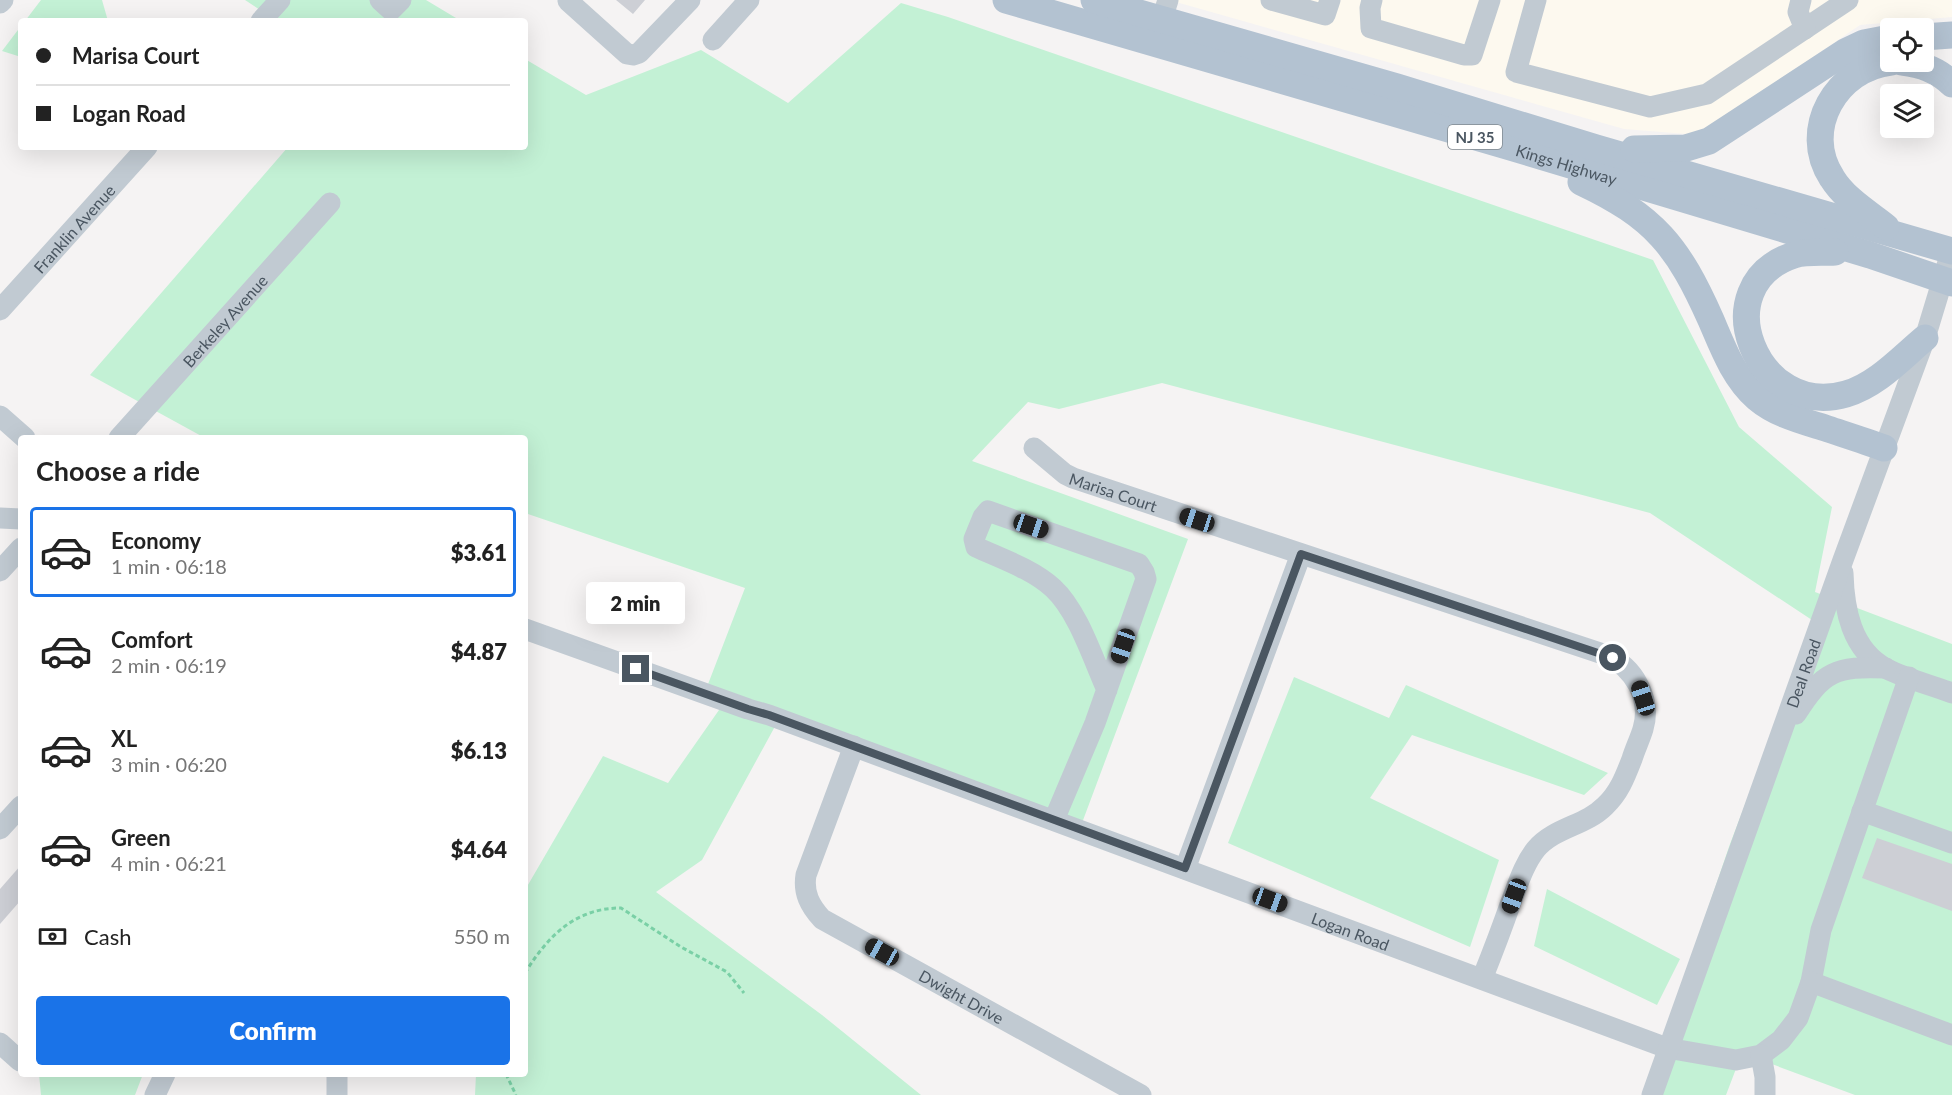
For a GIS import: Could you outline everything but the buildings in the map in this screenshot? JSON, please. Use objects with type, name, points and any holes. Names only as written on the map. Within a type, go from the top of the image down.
[{"type":"main road","name":"Kings Highway","points":[[1006,0],[1507,146],[1870,255],[1947,282]]},
{"type":"main road","name":"Kings Highway","points":[[1094,0],[1152,8],[1396,87],[1596,148],[1899,237],[1952,250]]},
{"type":"main road","points":[[1934,36],[1952,35]]},
{"type":"main road","points":[[1596,148],[1661,150],[1697,145],[1724,133],[1845,52],[1864,43],[1880,40]]},
{"type":"main road","points":[[1880,64],[1861,70],[1837,90],[1822,118],[1820,137],[1823,158],[1836,184],[1851,200],[1899,237]]},
{"type":"main road","points":[[1934,71],[1952,84]]},
{"type":"main road","points":[[1507,146],[1617,200],[1656,230],[1688,271],[1733,368],[1745,386],[1759,399],[1786,415],[1884,448]]},
{"type":"main road","points":[[1870,255],[1839,252],[1800,254],[1770,267],[1752,291],[1747,308],[1746,319],[1750,345],[1759,362],[1777,381],[1795,391],[1809,395],[1843,394],[1865,386],[1925,338]]},
{"type":"street","points":[[264,18],[280,0]]},
{"type":"street","points":[[380,0],[391,10],[401,0]]},
{"type":"street","points":[[568,1],[627,54],[633,55],[639,53],[690,0]]},
{"type":"street","points":[[713,40],[749,0]]},
{"type":"street","points":[[1271,0],[1325,15],[1330,0]]},
{"type":"street","points":[[1372,0],[1371,28],[1464,55],[1472,55],[1490,0]]},
{"type":"street","points":[[1536,0],[1516,72],[1650,107],[1707,94],[1848,0]]},
{"type":"street","points":[[1802,0],[1798,12],[1805,29]]},
{"type":"street","name":"Franklin Avenue","points":[[0,310],[144,150]]},
{"type":"street","name":"Berkeley Avenue","points":[[122,435],[330,203]]},
{"type":"street","name":"Deal Road","points":[[1652,1095],[1843,560],[1947,282],[1952,250]]},
{"type":"street","points":[[0,416],[22,435]]},
{"type":"street","name":"Marisa Court","points":[[1034,448],[1073,478],[1606,655],[1626,667],[1639,686],[1645,712],[1644,728],[1623,784],[1605,807],[1590,818],[1553,834],[1536,849],[1521,875],[1482,979]]},
{"type":"street","points":[[1054,820],[1095,723],[1107,690],[1146,579],[1139,564],[988,512],[982,517],[974,539],[976,547],[1029,571],[1053,588],[1069,607],[1107,690]]},
{"type":"street","points":[[0,518],[18,519]]},
{"type":"street","points":[[0,571],[18,551]]},
{"type":"street","points":[[1185,868],[1301,554]]},
{"type":"street","points":[[1843,560],[1844,597],[1849,621],[1858,641],[1872,658],[1886,668],[1952,693]]},
{"type":"street","name":"Logan Road","points":[[528,630],[854,746],[1668,1048],[1736,1060],[1761,1055]]},
{"type":"street","points":[[1779,740],[1810,692],[1831,674],[1854,667],[1886,668]]},
{"type":"street","points":[[1765,1095],[1766,1077],[1761,1055],[1781,1040],[1798,1018],[1811,982],[1821,930],[1910,677]]},
{"type":"street","name":"Dwight Drive","points":[[854,746],[806,875],[804,885],[806,895],[813,909],[822,919],[1141,1095]]},
{"type":"street","points":[[1862,811],[1952,843]]},
{"type":"street","points":[[1811,982],[1952,1035]]},
{"type":"street","points":[[0,1043],[18,1059]]},
{"type":"street","points":[[155,1095],[164,1077]]},
{"type":"street","points":[[337,1095],[338,1077]]},
{"type":"path","points":[[528,969],[547,941],[558,930],[595,911],[621,908],[681,947],[727,972],[744,993]]},
{"type":"path","points":[[507,1077],[516,1095]]},
{"type":"shaded area","points":[[1169,0],[1952,0],[1952,17],[1880,18],[1880,23],[1860,25],[1699,135],[1624,129]]},
{"type":"green space","points":[[41,0],[102,0],[107,18],[27,18]]},
{"type":"green space","points":[[245,0],[426,0],[456,18],[272,18]]},
{"type":"green space","points":[[901,3],[948,17],[1653,260],[1739,427],[1832,507],[1815,592],[1952,644],[1952,1095],[1855,1095],[1742,1053],[1726,1095],[1644,1095],[1730,844],[1815,622],[1650,513],[1162,383],[1059,409],[1028,402],[972,461],[1188,539],[1079,831],[779,719],[702,860],[656,892],[822,1015],[921,1095],[475,1095],[476,1077],[528,1077],[528,885],[603,756],[668,783],[726,700],[705,692],[745,588],[528,514],[528,435],[200,435],[90,375],[285,150],[528,150],[528,61],[586,95],[701,50],[788,103]]},
{"type":"green space","points":[[18,30],[18,56],[2,51]]},
{"type":"green space","points":[[1294,677],[1389,718],[1406,685],[1608,773],[1584,795],[1412,735],[1370,798],[1499,860],[1470,947],[1228,843]]},
{"type":"green space","points":[[1547,889],[1680,959],[1657,1005],[1534,946]]},
{"type":"green space","points":[[39,1077],[142,1077],[135,1095],[41,1095]]},
{"type":"route","points":[[636,669],[769,715],[1185,868],[1301,554],[1613,658]]}]
